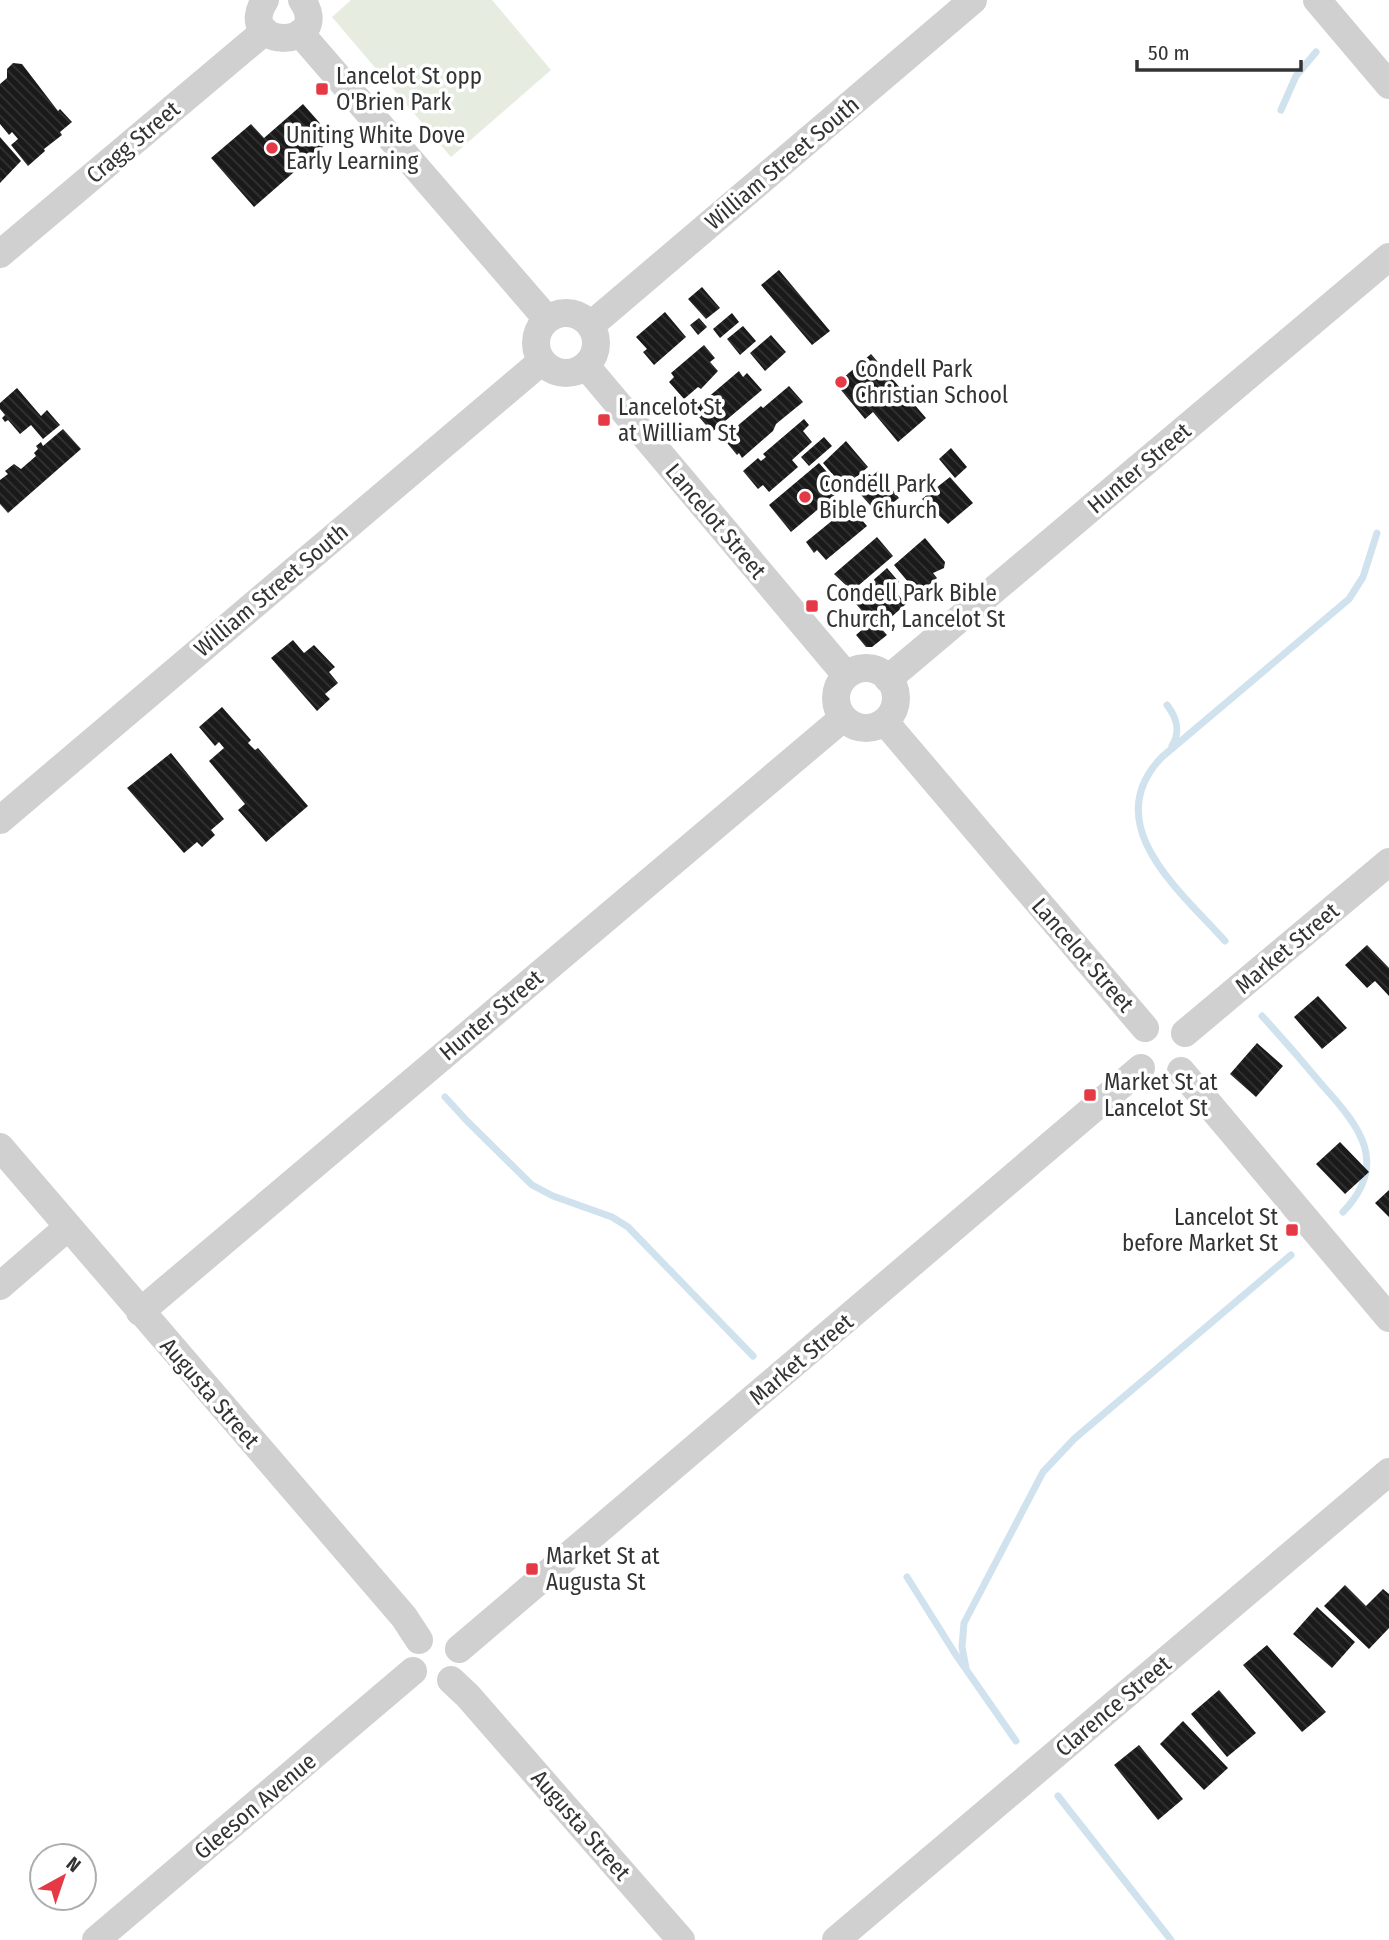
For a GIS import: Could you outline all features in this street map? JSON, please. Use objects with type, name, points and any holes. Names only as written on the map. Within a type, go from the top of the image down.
[{"type":"street","points":[[265,0],[260,18],[265,31],[278,39],[294,38],[300,33],[308,17],[303,0]]},
{"type":"street","name":"William Street South","points":[[591,325],[973,0]]},
{"type":"street","points":[[1317,0],[1389,85]]},
{"type":"street","name":"Cragg Street","points":[[0,254],[265,31]]},
{"type":"street","points":[[300,33],[547,319]]},
{"type":"street","name":"Hunter Street","points":[[888,679],[1389,257]]},
{"type":"street","points":[[555,314],[575,314],[591,325],[596,342],[595,351],[586,366],[568,373],[558,372],[542,361],[536,344],[537,334],[547,319],[555,314]]},
{"type":"street","name":"William Street South","points":[[0,820],[542,361]]},
{"type":"street","name":"Lancelot Street","points":[[586,366],[846,675]]},
{"type":"street","points":[[863,668],[872,669],[888,679],[896,696],[891,715],[885,722],[867,729],[858,728],[843,718],[835,701],[839,683],[846,675],[863,668]]},
{"type":"street","name":"Hunter Street","points":[[140,1312],[843,718]]},
{"type":"street","name":"Lancelot Street","points":[[885,722],[1145,1028]]},
{"type":"street","name":"Market Street","points":[[1185,1034],[1389,862]]},
{"type":"street","points":[[1166,1023],[1178,1027],[1185,1034],[1190,1053],[1181,1071],[1168,1077],[1158,1077],[1141,1068],[1135,1055],[1135,1045],[1145,1028],[1166,1023]]},
{"type":"street","name":"Market Street","points":[[459,1649],[1141,1068]]},
{"type":"street","points":[[1181,1071],[1389,1318]]},
{"type":"street","name":"Augusta Street","points":[[0,1147],[404,1617],[419,1640]]},
{"type":"street","points":[[0,1286],[68,1227]]},
{"type":"street","name":"Clarence Street","points":[[836,1940],[1389,1472]]},
{"type":"street","points":[[431,1634],[445,1635],[456,1643],[461,1666],[451,1680],[444,1684],[426,1683],[413,1671],[410,1658],[419,1640],[431,1634]]},
{"type":"street","name":"Gleeson Avenue","points":[[96,1940],[413,1671]]},
{"type":"street","name":"Augusta Street","points":[[451,1680],[468,1696],[681,1940]]},
{"type":"shaded area","points":[[351,0],[492,0],[551,70],[451,157],[332,17]]},
{"type":"building","points":[[13,63],[22,64],[58,111],[60,109],[72,122],[60,132],[62,135],[28,166],[11,145],[18,139],[12,132],[9,135],[0,124],[0,84],[7,78],[7,69]]},
{"type":"building","name":"Uniting White Dove Early Learning","points":[[303,104],[333,138],[254,207],[211,158],[251,124],[264,138]]},
{"type":"building","points":[[0,137],[21,161],[0,183]]},
{"type":"building","points":[[779,270],[830,331],[812,345],[761,285]]},
{"type":"building","points":[[702,287],[720,308],[706,319],[688,299]]},
{"type":"building","points":[[665,312],[686,337],[654,365],[643,352],[647,349],[636,337]]},
{"type":"building","points":[[732,313],[739,322],[720,338],[713,329]]},
{"type":"building","points":[[699,318],[707,327],[698,335],[690,325]]},
{"type":"building","points":[[743,326],[756,341],[740,355],[727,339]]},
{"type":"building","points":[[771,335],[786,352],[765,371],[750,353]]},
{"type":"building","points":[[704,345],[715,358],[710,362],[718,371],[701,389],[698,387],[684,399],[669,382],[674,377],[671,373]]},
{"type":"building","points":[[871,354],[926,418],[898,442],[873,412],[865,419],[836,384]]},
{"type":"building","points":[[739,371],[743,377],[747,373],[762,390],[712,432],[693,410]]},
{"type":"building","points":[[789,386],[803,402],[742,458],[739,453],[737,455],[723,438]]},
{"type":"building","points":[[17,388],[41,416],[47,410],[60,425],[43,439],[31,425],[20,434],[8,420],[5,422],[2,418],[5,415],[0,409],[0,403]]},
{"type":"building","points":[[804,419],[809,425],[803,431],[812,442],[792,460],[798,467],[769,492],[763,485],[758,489],[743,471],[758,458],[761,461],[766,457],[763,454]]},
{"type":"building","points":[[63,429],[81,449],[8,513],[0,504],[0,480],[8,474],[5,471],[14,464],[21,469],[36,456],[36,446],[41,442],[43,446]]},
{"type":"building","points":[[824,437],[832,446],[809,466],[801,457]]},
{"type":"building","points":[[846,441],[868,467],[844,488],[823,463]]},
{"type":"building","points":[[951,448],[967,467],[955,478],[939,459]]},
{"type":"building","name":"Condell Park Bible Church","points":[[819,463],[842,489],[791,532],[769,505]]},
{"type":"building","points":[[878,471],[899,498],[878,514],[854,487],[869,474],[872,476]]},
{"type":"building","points":[[950,477],[973,503],[948,524],[922,499]]},
{"type":"building","points":[[850,506],[867,526],[826,560],[817,550],[814,553],[806,542]]},
{"type":"building","points":[[877,537],[893,556],[852,591],[834,574]]},
{"type":"building","points":[[925,538],[945,562],[944,568],[933,573],[937,578],[918,594],[894,565]]},
{"type":"building","points":[[887,568],[899,582],[892,588],[906,604],[880,627],[887,635],[872,647],[866,647],[856,635],[871,622],[852,599]]},
{"type":"building","points":[[293,640],[304,653],[314,645],[335,667],[329,672],[338,683],[325,694],[330,699],[317,711],[271,658]]},
{"type":"building","points":[[222,707],[251,740],[248,743],[255,750],[258,748],[308,806],[266,842],[238,810],[245,804],[209,761],[224,748],[219,742],[215,746],[199,727]]},
{"type":"building","points":[[171,753],[224,819],[211,830],[215,835],[202,847],[197,842],[184,853],[127,788]]},
{"type":"building","points":[[1367,945],[1389,968],[1389,996],[1375,981],[1367,988],[1345,965]]},
{"type":"building","points":[[1318,996],[1347,1028],[1322,1049],[1294,1017]]},
{"type":"building","points":[[1257,1043],[1283,1066],[1256,1097],[1230,1074]]},
{"type":"building","points":[[1340,1142],[1369,1172],[1345,1194],[1316,1164]]},
{"type":"building","points":[[1389,1190],[1389,1217],[1375,1203]]},
{"type":"building","points":[[1345,1585],[1366,1606],[1383,1589],[1389,1594],[1389,1628],[1369,1649],[1324,1606]]},
{"type":"building","points":[[1317,1607],[1355,1642],[1332,1668],[1293,1634]]},
{"type":"building","points":[[1267,1645],[1326,1712],[1302,1732],[1243,1665]]},
{"type":"building","points":[[1219,1690],[1256,1733],[1227,1757],[1191,1714]]},
{"type":"building","points":[[1183,1721],[1228,1768],[1204,1790],[1160,1744]]},
{"type":"building","points":[[1139,1745],[1183,1799],[1158,1820],[1114,1765]]},
{"type":"waterway","points":[[1281,110],[1296,76],[1316,52]]},
{"type":"waterway","points":[[1225,941],[1187,901],[1153,856],[1142,832],[1138,807],[1144,782],[1162,757],[1349,599],[1363,577],[1377,533]]},
{"type":"waterway","points":[[1167,705],[1177,725],[1172,746]]},
{"type":"waterway","points":[[1262,1016],[1337,1102],[1358,1132],[1367,1162],[1365,1178],[1357,1195],[1343,1212]]},
{"type":"waterway","points":[[445,1097],[532,1185],[553,1196],[612,1217],[628,1227],[753,1356]]},
{"type":"waterway","points":[[966,1668],[962,1647],[964,1623],[1043,1472],[1074,1439],[1291,1255]]},
{"type":"waterway","points":[[907,1577],[956,1655],[1016,1741]]},
{"type":"waterway","points":[[1058,1796],[1171,1940]]},
{"type":"place","name":"Lancelot St opp O'Brien Park","points":[[322,89]]},
{"type":"place","name":"Uniting White Dove Early Learning","points":[[272,148]]},
{"type":"place","name":"Condell Park Christian School","points":[[841,382]]},
{"type":"place","name":"Lancelot St at William St","points":[[604,420]]},
{"type":"place","name":"Condell Park Bible Church","points":[[805,497]]},
{"type":"place","name":"Condell Park Bible Church, Lancelot St","points":[[812,606]]},
{"type":"place","name":"Market St at Lancelot St","points":[[1090,1095]]},
{"type":"place","name":"Lancelot St before Market St","points":[[1292,1230]]},
{"type":"place","name":"Market St at Augusta St","points":[[532,1569]]}]
